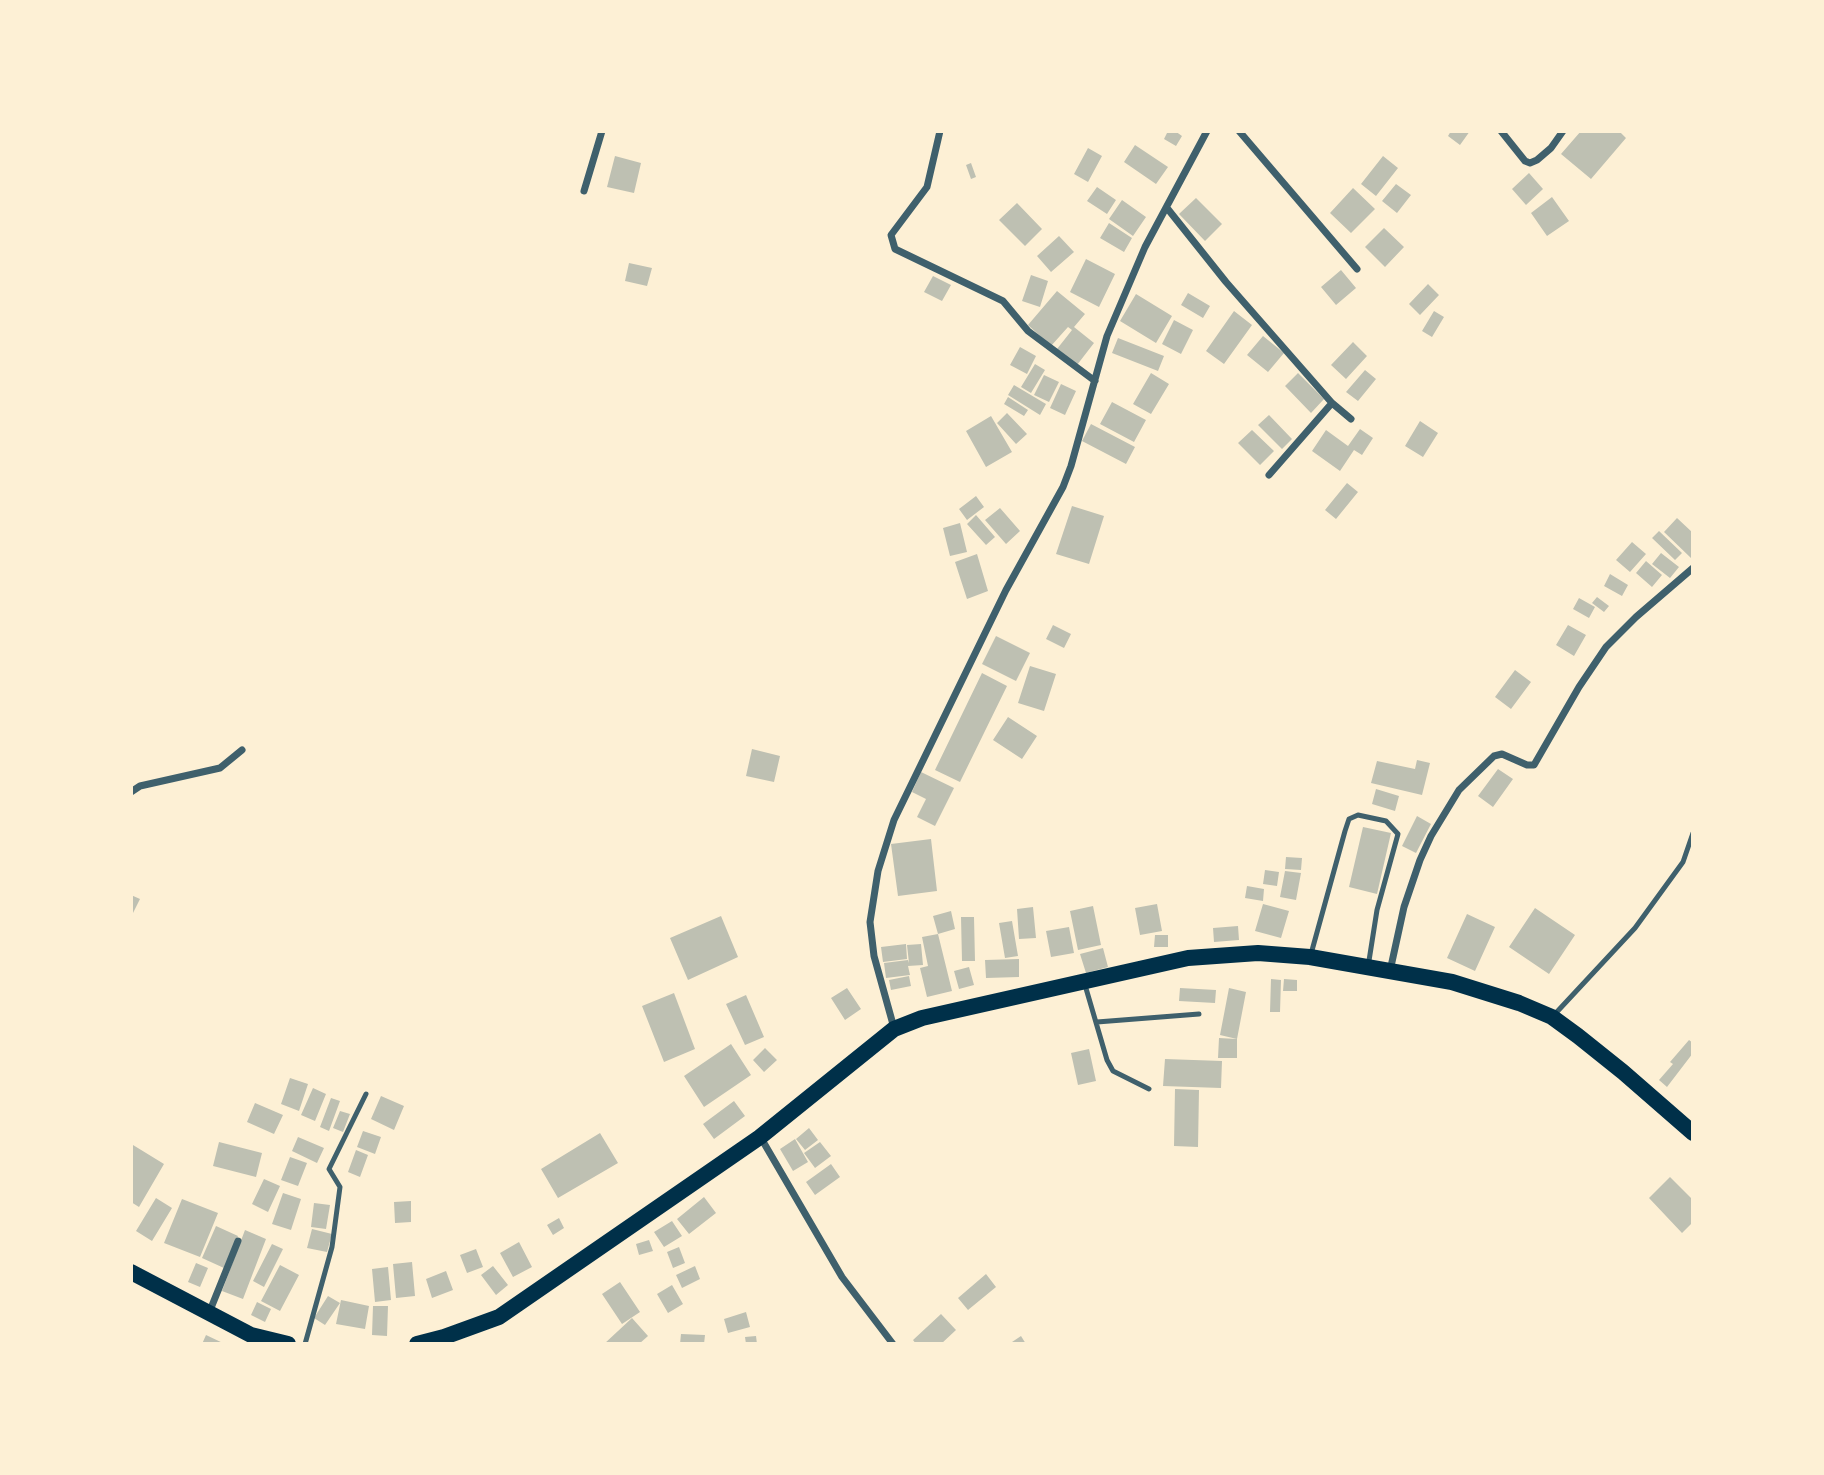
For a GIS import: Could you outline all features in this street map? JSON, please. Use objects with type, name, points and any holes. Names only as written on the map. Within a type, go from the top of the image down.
[{"type":"highway","points":[[417,1344],[499,1317],[760,1137],[894,1029],[922,1018],[1188,958],[1258,953],[1310,957],[1452,982],[1519,1003],[1552,1017],[1623,1072],[1693,1133]]},
{"type":"highway","points":[[133,1277],[251,1335],[288,1344]]},
{"type":"street","points":[[584,191],[602,131]]},
{"type":"street","points":[[940,131],[927,187],[891,235],[895,248],[1003,301],[1028,331],[1095,380]]},
{"type":"street","points":[[1239,131],[1357,269]]},
{"type":"street","points":[[1501,131],[1525,161],[1530,163],[1551,148],[1563,131]]},
{"type":"street","points":[[894,1029],[874,956],[870,922],[878,871],[894,820],[1006,590],[1063,487],[1107,336],[1144,247],[1167,208],[1204,132]]},
{"type":"street","points":[[1167,208],[1226,282],[1332,403],[1351,419]]},
{"type":"street","points":[[1269,475],[1332,403]]},
{"type":"street","points":[[1390,972],[1404,907],[1420,860],[1459,790],[1494,756],[1502,754],[1527,765],[1534,765],[1579,687],[1606,647],[1693,568]]},
{"type":"street","points":[[131,792],[140,786],[220,768],[242,750]]},
{"type":"street","points":[[760,1137],[842,1277],[893,1344]]},
{"type":"street","points":[[209,1314],[238,1241]]},
{"type":"lane","points":[[1310,957],[1349,819],[1358,815],[1386,821],[1398,834],[1377,910],[1368,969]]},
{"type":"lane","points":[[1552,1017],[1635,928],[1683,862],[1693,832]]},
{"type":"lane","points":[[1084,982],[1107,1060],[1113,1071],[1149,1089]]},
{"type":"lane","points":[[1097,1022],[1199,1014]]},
{"type":"lane","points":[[304,1344],[332,1247],[340,1187],[329,1169],[366,1094]]},
{"type":"building","points":[[1168,131],[1175,131],[1182,136],[1176,146],[1164,139]]},
{"type":"building","points":[[1451,131],[1470,131],[1460,145],[1448,136]]},
{"type":"building","points":[[1581,131],[1619,131],[1626,138],[1591,179],[1561,154]]},
{"type":"building","points":[[1135,145],[1168,167],[1156,184],[1124,162]]},
{"type":"building","points":[[1088,148],[1102,156],[1088,182],[1074,174]]},
{"type":"building","points":[[615,156],[641,163],[634,193],[607,187]]},
{"type":"building","points":[[1383,156],[1398,168],[1376,196],[1361,184]]},
{"type":"building","points":[[971,163],[976,177],[971,179],[966,165]]},
{"type":"building","points":[[1529,173],[1543,189],[1526,205],[1512,189]]},
{"type":"building","points":[[1396,184],[1411,195],[1397,213],[1382,201]]},
{"type":"building","points":[[1097,187],[1116,200],[1107,214],[1087,201]]},
{"type":"building","points":[[1353,188],[1375,209],[1351,233],[1330,213]]},
{"type":"building","points":[[1552,197],[1569,221],[1547,236],[1531,213]]},
{"type":"building","points":[[1196,198],[1222,224],[1205,241],[1179,214]]},
{"type":"building","points":[[1122,200],[1146,217],[1133,236],[1109,219]]},
{"type":"building","points":[[1017,203],[1042,229],[1025,246],[999,220]]},
{"type":"building","points":[[1109,223],[1132,238],[1124,252],[1100,238]]},
{"type":"building","points":[[1384,228],[1404,247],[1385,267],[1365,247]]},
{"type":"building","points":[[1059,236],[1074,252],[1051,272],[1037,256]]},
{"type":"building","points":[[1086,259],[1115,274],[1099,307],[1070,292]]},
{"type":"building","points":[[629,263],[652,268],[647,286],[625,281]]},
{"type":"building","points":[[1341,270],[1356,288],[1336,305],[1321,287]]},
{"type":"building","points":[[1031,275],[1048,281],[1040,307],[1022,301]]},
{"type":"building","points":[[933,276],[951,285],[942,301],[924,292]]},
{"type":"building","points":[[1428,284],[1439,295],[1420,315],[1409,304]]},
{"type":"building","points":[[1057,291],[1085,314],[1074,327],[1094,343],[1077,365],[1057,349],[1072,330],[1068,327],[1051,346],[1028,325]]},
{"type":"building","points":[[1188,293],[1210,306],[1203,318],[1181,305]]},
{"type":"building","points":[[1136,294],[1172,316],[1156,343],[1120,321]]},
{"type":"building","points":[[1234,311],[1252,325],[1224,364],[1206,351]]},
{"type":"building","points":[[1434,311],[1444,317],[1432,337],[1422,331]]},
{"type":"building","points":[[1174,320],[1193,330],[1181,354],[1162,344]]},
{"type":"building","points":[[1263,336],[1284,353],[1268,372],[1247,355]]},
{"type":"building","points":[[1118,338],[1164,356],[1158,371],[1112,353]]},
{"type":"building","points":[[1353,342],[1367,356],[1346,379],[1331,365]]},
{"type":"building","points":[[1020,347],[1036,356],[1027,374],[1010,365]]},
{"type":"building","points":[[1035,364],[1045,370],[1031,393],[1021,387]]},
{"type":"building","points":[[1365,370],[1376,379],[1358,401],[1346,392]]},
{"type":"building","points":[[1151,373],[1169,384],[1151,414],[1133,404]]},
{"type":"building","points":[[1298,373],[1324,399],[1311,413],[1285,386]]},
{"type":"building","points":[[1044,375],[1059,382],[1049,402],[1034,395]]},
{"type":"building","points":[[1061,384],[1076,391],[1065,415],[1050,408]]},
{"type":"building","points":[[1014,385],[1046,404],[1040,415],[1008,395]]},
{"type":"building","points":[[1008,397],[1028,410],[1024,416],[1004,404]]},
{"type":"building","points":[[1112,402],[1146,420],[1134,442],[1100,424]]},
{"type":"building","points":[[1007,413],[1027,434],[1016,444],[997,423]]},
{"type":"building","points":[[1269,415],[1292,439],[1282,449],[1258,425]]},
{"type":"building","points":[[991,416],[1012,452],[986,467],[966,431]]},
{"type":"building","points":[[1420,421],[1438,433],[1423,457],[1405,446]]},
{"type":"building","points":[[1091,424],[1135,447],[1126,464],[1082,441]]},
{"type":"building","points":[[1360,429],[1373,438],[1362,455],[1354,450],[1340,471],[1312,451],[1326,430],[1348,446]]},
{"type":"building","points":[[1252,430],[1274,451],[1260,465],[1238,443]]},
{"type":"building","points":[[1347,483],[1358,492],[1336,519],[1325,510]]},
{"type":"building","points":[[976,496],[984,507],[967,520],[959,509]]},
{"type":"building","points":[[1072,506],[1104,516],[1089,564],[1056,554]]},
{"type":"building","points":[[1000,508],[1020,531],[1006,544],[985,520]]},
{"type":"building","points":[[976,515],[995,537],[986,545],[967,524]]},
{"type":"building","points":[[1677,518],[1693,533],[1691,558],[1664,532]]},
{"type":"building","points":[[960,523],[967,552],[950,556],[943,528]]},
{"type":"building","points":[[1659,531],[1682,553],[1675,560],[1652,538]]},
{"type":"building","points":[[1632,542],[1646,554],[1630,572],[1616,560]]},
{"type":"building","points":[[1661,553],[1679,567],[1670,578],[1652,564]]},
{"type":"building","points":[[977,554],[988,591],[967,599],[955,562]]},
{"type":"building","points":[[1646,561],[1662,575],[1652,587],[1636,573]]},
{"type":"building","points":[[1610,574],[1628,585],[1622,596],[1604,586]]},
{"type":"building","points":[[1597,597],[1609,606],[1604,612],[1592,603]]},
{"type":"building","points":[[1579,598],[1595,607],[1589,618],[1573,609]]},
{"type":"building","points":[[1053,625],[1071,634],[1064,648],[1046,639]]},
{"type":"building","points":[[1568,625],[1586,635],[1574,656],[1556,645]]},
{"type":"building","points":[[996,636],[1030,653],[1016,681],[982,664]]},
{"type":"building","points":[[1030,666],[1056,674],[1044,711],[1018,703]]},
{"type":"building","points":[[1515,670],[1531,682],[1511,709],[1495,697]]},
{"type":"building","points":[[982,673],[1007,686],[960,782],[935,770]]},
{"type":"building","points":[[1008,717],[1037,736],[1022,759],[993,740]]},
{"type":"building","points":[[752,749],[780,756],[774,782],[746,776]]},
{"type":"building","points":[[1417,760],[1430,763],[1422,795],[1371,783],[1377,761],[1415,769]]},
{"type":"building","points":[[1498,769],[1513,779],[1493,807],[1478,796]]},
{"type":"building","points":[[921,772],[954,788],[935,826],[917,817],[926,799],[912,792]]},
{"type":"building","points":[[1376,789],[1399,796],[1395,811],[1372,804]]},
{"type":"building","points":[[1417,816],[1431,824],[1416,853],[1402,846]]},
{"type":"building","points":[[1363,827],[1391,833],[1377,894],[1349,887]]},
{"type":"building","points":[[931,839],[937,891],[898,896],[891,844]]},
{"type":"building","points":[[1286,857],[1302,858],[1301,870],[1285,869]]},
{"type":"building","points":[[1265,870],[1279,872],[1277,886],[1263,884]]},
{"type":"building","points":[[1285,871],[1301,873],[1296,900],[1280,897]]},
{"type":"building","points":[[1247,886],[1264,889],[1263,901],[1245,898]]},
{"type":"building","points":[[131,895],[140,899],[131,917]]},
{"type":"building","points":[[1157,904],[1162,931],[1140,935],[1135,908]]},
{"type":"building","points":[[1263,904],[1289,911],[1281,938],[1255,931]]},
{"type":"building","points":[[1093,906],[1101,945],[1078,950],[1070,911]]},
{"type":"building","points":[[1033,907],[1036,938],[1019,939],[1017,909]]},
{"type":"building","points":[[1535,908],[1575,935],[1549,974],[1509,947]]},
{"type":"building","points":[[951,911],[955,929],[938,934],[933,916]]},
{"type":"building","points":[[1467,914],[1495,927],[1475,971],[1447,958]]},
{"type":"building","points":[[721,916],[738,957],[688,980],[670,938]]},
{"type":"building","points":[[961,917],[974,917],[975,961],[962,961]]},
{"type":"building","points":[[1012,921],[1018,956],[1005,958],[999,923]]},
{"type":"building","points":[[1238,926],[1239,940],[1214,942],[1213,928]]},
{"type":"building","points":[[1069,927],[1074,953],[1051,957],[1046,931]]},
{"type":"building","points":[[938,934],[952,991],[927,997],[920,968],[928,966],[922,937]]},
{"type":"building","points":[[1155,935],[1168,935],[1168,947],[1154,947]]},
{"type":"building","points":[[906,944],[907,959],[883,962],[881,947]]},
{"type":"building","points":[[921,944],[923,965],[908,966],[910,975],[886,978],[884,963],[908,960],[909,963],[907,945]]},
{"type":"building","points":[[1103,948],[1108,967],[1086,973],[1080,954]]},
{"type":"building","points":[[1019,959],[1019,977],[986,978],[985,960]]},
{"type":"building","points":[[969,967],[974,985],[959,989],[954,971]]},
{"type":"building","points":[[909,976],[911,986],[891,990],[889,980]]},
{"type":"building","points":[[1271,979],[1281,980],[1280,1012],[1270,1012]]},
{"type":"building","points":[[1284,979],[1297,980],[1297,991],[1283,991]]},
{"type":"building","points":[[847,988],[861,1009],[845,1020],[831,998]]},
{"type":"building","points":[[1180,988],[1216,990],[1215,1003],[1179,1001]]},
{"type":"building","points":[[1229,988],[1246,992],[1237,1039],[1220,1035]]},
{"type":"building","points":[[674,993],[695,1049],[664,1062],[642,1006]]},
{"type":"building","points":[[746,995],[764,1037],[745,1045],[726,1004]]},
{"type":"building","points":[[1219,1038],[1237,1039],[1237,1058],[1218,1058]]},
{"type":"building","points":[[1689,1040],[1693,1043],[1693,1053],[1667,1087],[1659,1080]]},
{"type":"building","points":[[731,1044],[751,1075],[704,1107],[684,1076]]},
{"type":"building","points":[[765,1048],[777,1060],[764,1072],[753,1060]]},
{"type":"building","points":[[1089,1049],[1096,1081],[1078,1085],[1071,1053]]},
{"type":"building","points":[[1165,1059],[1222,1061],[1221,1088],[1163,1086]]},
{"type":"building","points":[[290,1078],[308,1084],[299,1111],[281,1104]]},
{"type":"building","points":[[313,1088],[326,1094],[315,1121],[301,1115]]},
{"type":"building","points":[[1175,1089],[1199,1090],[1198,1147],[1174,1146]]},
{"type":"building","points":[[381,1096],[404,1106],[394,1130],[371,1119]]},
{"type":"building","points":[[331,1098],[340,1101],[329,1131],[320,1127]]},
{"type":"building","points":[[734,1101],[745,1116],[714,1139],[703,1124]]},
{"type":"building","points":[[255,1103],[283,1115],[274,1134],[247,1122]]},
{"type":"building","points":[[340,1111],[350,1114],[343,1132],[333,1128]]},
{"type":"building","points":[[809,1128],[818,1140],[805,1150],[796,1139]]},
{"type":"building","points":[[363,1131],[381,1137],[375,1154],[357,1147]]},
{"type":"building","points":[[600,1133],[618,1163],[558,1198],[541,1169]]},
{"type":"building","points":[[298,1137],[324,1148],[317,1163],[292,1151]]},
{"type":"building","points":[[795,1139],[808,1162],[793,1171],[780,1149]]},
{"type":"building","points":[[219,1142],[262,1153],[256,1177],[213,1166]]},
{"type":"building","points":[[820,1142],[831,1156],[815,1168],[804,1153]]},
{"type":"building","points":[[133,1145],[164,1164],[139,1207],[131,1202]]},
{"type":"building","points":[[356,1150],[368,1155],[360,1177],[348,1172]]},
{"type":"building","points":[[290,1157],[307,1163],[298,1186],[281,1180]]},
{"type":"building","points":[[831,1164],[840,1177],[815,1195],[806,1182]]},
{"type":"building","points":[[1670,1177],[1693,1200],[1693,1222],[1682,1233],[1649,1198]]},
{"type":"building","points":[[264,1179],[280,1186],[268,1212],[252,1204]]},
{"type":"building","points":[[283,1193],[301,1199],[291,1230],[272,1224]]},
{"type":"building","points":[[704,1197],[716,1213],[689,1234],[677,1219]]},
{"type":"building","points":[[156,1198],[172,1208],[152,1241],[136,1231]]},
{"type":"building","points":[[182,1199],[218,1213],[200,1257],[164,1243]]},
{"type":"building","points":[[411,1201],[411,1222],[395,1223],[394,1202]]},
{"type":"building","points":[[314,1203],[330,1205],[326,1229],[311,1227]]},
{"type":"building","points":[[559,1218],[564,1228],[553,1235],[547,1225]]},
{"type":"building","points":[[672,1221],[682,1236],[664,1247],[654,1232]]},
{"type":"building","points":[[216,1226],[238,1236],[224,1268],[202,1258]]},
{"type":"building","points":[[312,1229],[332,1234],[327,1252],[307,1248]]},
{"type":"building","points":[[245,1230],[266,1239],[243,1299],[222,1291]]},
{"type":"building","points":[[649,1240],[653,1251],[639,1255],[636,1244]]},
{"type":"building","points":[[519,1242],[532,1267],[513,1277],[500,1253]]},
{"type":"building","points":[[272,1244],[283,1249],[264,1287],[253,1281]]},
{"type":"building","points":[[679,1247],[685,1263],[673,1268],[667,1252]]},
{"type":"building","points":[[476,1249],[483,1267],[467,1273],[460,1255]]},
{"type":"building","points":[[412,1262],[415,1296],[396,1298],[393,1264]]},
{"type":"building","points":[[196,1263],[208,1268],[200,1287],[188,1282]]},
{"type":"building","points":[[280,1265],[299,1275],[280,1311],[261,1301]]},
{"type":"building","points":[[493,1266],[508,1285],[496,1295],[481,1275]]},
{"type":"building","points":[[695,1266],[700,1279],[682,1288],[676,1275]]},
{"type":"building","points":[[388,1267],[391,1300],[375,1302],[372,1269]]},
{"type":"building","points":[[446,1271],[453,1290],[432,1298],[426,1279]]},
{"type":"building","points":[[986,1274],[996,1287],[968,1310],[958,1298]]},
{"type":"building","points":[[620,1282],[640,1312],[622,1324],[602,1294]]},
{"type":"building","points":[[672,1285],[683,1304],[668,1313],[657,1294]]},
{"type":"building","points":[[328,1296],[340,1303],[325,1325],[314,1318]]},
{"type":"building","points":[[341,1300],[369,1306],[365,1329],[336,1324]]},
{"type":"building","points":[[257,1302],[271,1309],[265,1322],[251,1315]]},
{"type":"building","points":[[373,1306],[388,1306],[387,1336],[372,1335]]},
{"type":"building","points":[[746,1312],[750,1327],[728,1333],[724,1319]]},
{"type":"building","points":[[941,1314],[956,1330],[941,1344],[916,1344],[913,1340]]},
{"type":"building","points":[[632,1318],[648,1336],[639,1344],[604,1344]]},
{"type":"building","points":[[681,1334],[705,1335],[704,1344],[680,1344]]},
{"type":"building","points":[[206,1335],[225,1344],[202,1344]]},
{"type":"building","points":[[756,1336],[757,1344],[746,1344],[745,1337]]},
{"type":"building","points":[[1021,1336],[1026,1344],[1009,1344]]}]
